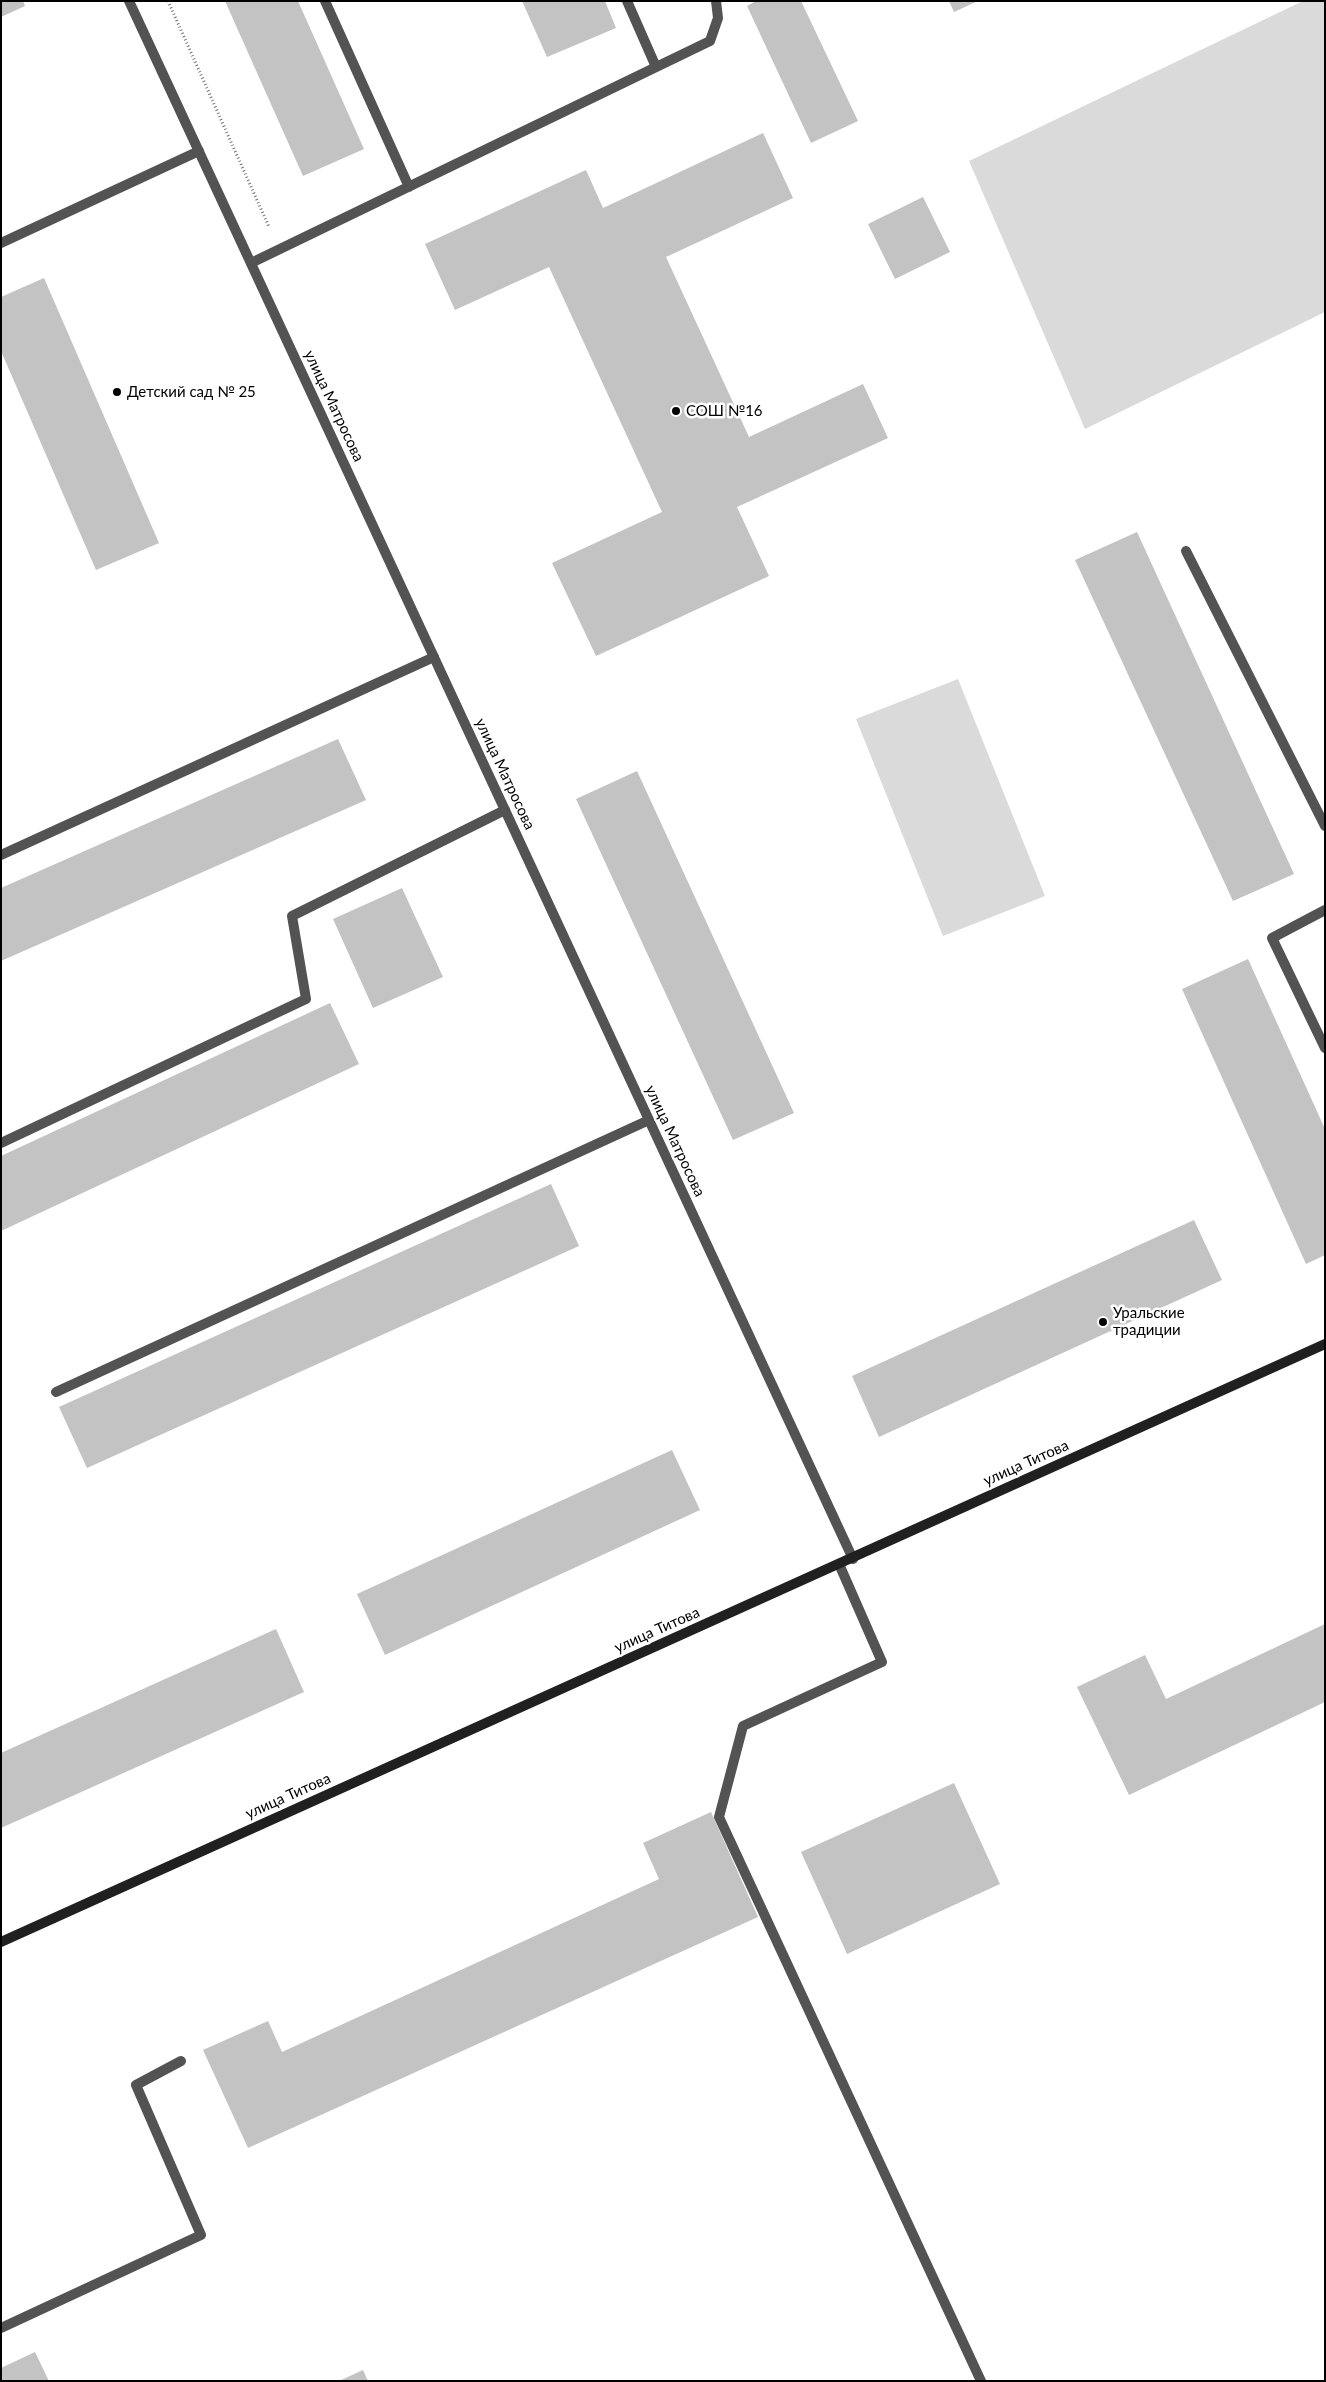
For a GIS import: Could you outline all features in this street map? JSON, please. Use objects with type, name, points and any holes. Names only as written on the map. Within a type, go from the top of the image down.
[{"type":"street","name":"улица Матросова","points":[[129,1],[853,1558]]},
{"type":"street","points":[[325,1],[408,187]]},
{"type":"street","points":[[627,1],[656,67]]},
{"type":"street","points":[[251,263],[710,41],[718,18],[716,1]]},
{"type":"street","points":[[1,243],[199,151]]},
{"type":"street","points":[[1186,551],[1325,826]]},
{"type":"street","points":[[1,855],[434,657]]},
{"type":"street","points":[[1,1143],[306,999],[292,916],[505,810]]},
{"type":"street","points":[[1325,910],[1272,938],[1325,1048]]},
{"type":"street","points":[[56,1392],[649,1120]]},
{"type":"street","name":"улица Титова","points":[[1,1942],[1325,1344]]},
{"type":"street","points":[[839,1564],[882,1662],[743,1726],[719,1817],[981,2381]]},
{"type":"street","points":[[1,2328],[202,2235],[136,2085],[181,2062]]},
{"type":"path","points":[[168,1],[280,249]]},
{"type":"shaded area","points":[[1303,1],[1325,1],[1325,312],[1085,429],[969,161]]},
{"type":"shaded area","points":[[958,679],[1045,896],[943,936],[856,719]]},
{"type":"building","points":[[1,1],[23,1],[25,6],[1,17]]},
{"type":"building","points":[[225,1],[298,1],[364,149],[303,176]]},
{"type":"building","points":[[522,1],[605,1],[616,28],[547,57]]},
{"type":"building","points":[[756,1],[801,1],[858,121],[811,143],[747,6]]},
{"type":"building","points":[[949,1],[978,1],[954,12]]},
{"type":"building","name":"СОШ №16","points":[[763,133],[793,198],[666,257],[749,437],[863,384],[888,438],[737,507],[769,576],[596,656],[552,563],[662,512],[549,267],[455,310],[425,244],[586,170],[603,208]]},
{"type":"building","points":[[923,197],[950,252],[895,279],[868,224]]},
{"type":"building","points":[[44,278],[159,543],[96,570],[1,351],[1,297]]},
{"type":"building","points":[[1137,532],[1294,874],[1233,901],[1075,560]]},
{"type":"building","points":[[338,739],[366,800],[1,961],[1,888]]},
{"type":"building","points":[[637,771],[794,1113],[733,1140],[576,799]]},
{"type":"building","points":[[402,888],[443,977],[373,1008],[333,919]]},
{"type":"building","points":[[1248,959],[1325,1129],[1325,1255],[1306,1264],[1182,989]]},
{"type":"building","points":[[330,1003],[359,1064],[1,1231],[1,1156]]},
{"type":"building","points":[[551,1184],[579,1246],[87,1468],[59,1407]]},
{"type":"building","points":[[1194,1220],[1222,1280],[879,1437],[852,1376]]},
{"type":"building","points":[[672,1450],[700,1510],[385,1655],[357,1594]]},
{"type":"building","points":[[1325,1624],[1325,1702],[1129,1795],[1077,1687],[1145,1655],[1166,1699]]},
{"type":"building","points":[[276,1629],[304,1692],[1,1828],[1,1753]]},
{"type":"building","points":[[954,1783],[1000,1884],[847,1954],[801,1852]]},
{"type":"building","points":[[711,1812],[758,1917],[248,2148],[203,2050],[268,2021],[282,2052],[659,1879],[643,1843]]},
{"type":"building","points":[[35,2352],[49,2381],[1,2381],[1,2368]]},
{"type":"building","points":[[363,2370],[368,2381],[339,2381]]},
{"type":"place","name":"Детский сад № 25","points":[[117,392]]},
{"type":"place","name":"СОШ №16","points":[[676,411]]},
{"type":"place","name":"Уральские традиции","points":[[1103,1322]]}]
